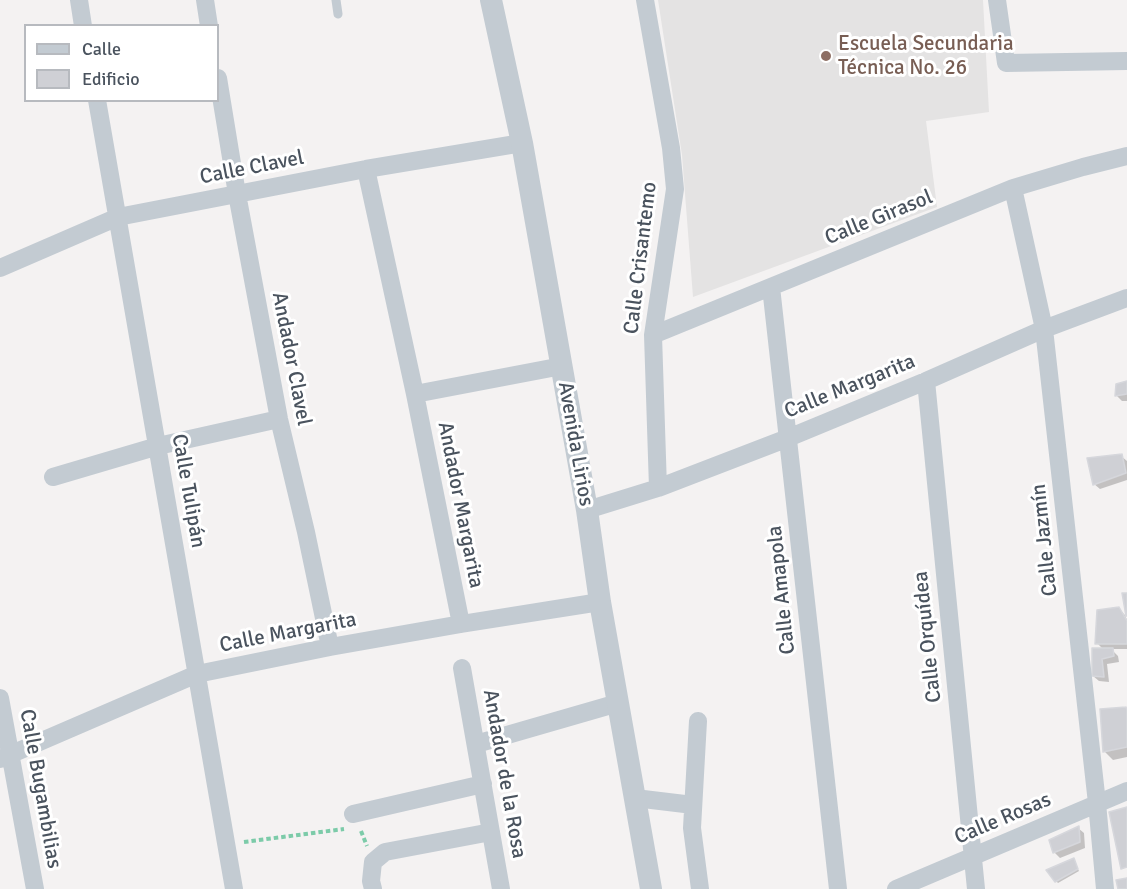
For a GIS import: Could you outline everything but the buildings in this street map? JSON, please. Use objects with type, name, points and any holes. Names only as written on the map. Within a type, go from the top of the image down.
[{"type":"street","points":[[79,0],[83,24]]},
{"type":"street","points":[[205,0],[209,24]]},
{"type":"street","name":"Avenida Lirios","points":[[491,0],[522,143],[651,889]]},
{"type":"street","name":"Calle Crisantemo","points":[[645,0],[675,189],[652,334],[657,488]]},
{"type":"street","points":[[998,0],[1006,63],[1127,61]]},
{"type":"street","name":"Andador Clavel","points":[[219,84],[279,419],[330,647]]},
{"type":"street","name":"Calle Tulipán","points":[[97,102],[234,889]]},
{"type":"street","name":"Calle Clavel","points":[[0,268],[118,218],[366,169],[522,143]]},
{"type":"street","name":"Calle Girasol","points":[[652,334],[1013,188],[1127,156]]},
{"type":"street","points":[[366,169],[415,394],[562,366]]},
{"type":"street","name":"Calle Jazmín","points":[[1013,188],[1044,329],[1105,889]]},
{"type":"street","name":"Calle Amapola","points":[[771,287],[838,889]]},
{"type":"street","name":"Calle Margarita","points":[[587,510],[657,488],[788,438],[1044,329],[1127,298]]},
{"type":"street","name":"Calle Orquídea","points":[[926,381],[975,889]]},
{"type":"street","name":"Andador Margarita","points":[[415,394],[461,624]]},
{"type":"street","points":[[53,477],[158,446],[279,419]]},
{"type":"street","name":"Calle Margarita","points":[[5,756],[197,674],[330,647],[600,602]]},
{"type":"street","name":"Andador de la Rosa","points":[[462,668],[501,889]]},
{"type":"street","name":"Calle Bugambilias","points":[[0,698],[5,756],[35,889]]},
{"type":"street","points":[[476,744],[618,703]]},
{"type":"street","points":[[698,721],[692,828],[700,889]]},
{"type":"street","points":[[356,821],[483,784]]},
{"type":"street","name":"Calle Rosas","points":[[896,889],[1127,791]]},
{"type":"street","points":[[635,798],[693,805]]},
{"type":"street","points":[[373,889],[371,881],[373,862],[385,852],[491,832]]},
{"type":"lane","points":[[336,0],[338,14]]},
{"type":"path","points":[[226,844],[356,821],[373,862]]},
{"type":"shaded area","points":[[658,0],[983,0],[989,112],[926,121],[937,207],[693,297],[682,155]]},
{"type":"place","name":"Escuela Secundaria Técnica No. 26","points":[[826,56]]}]
